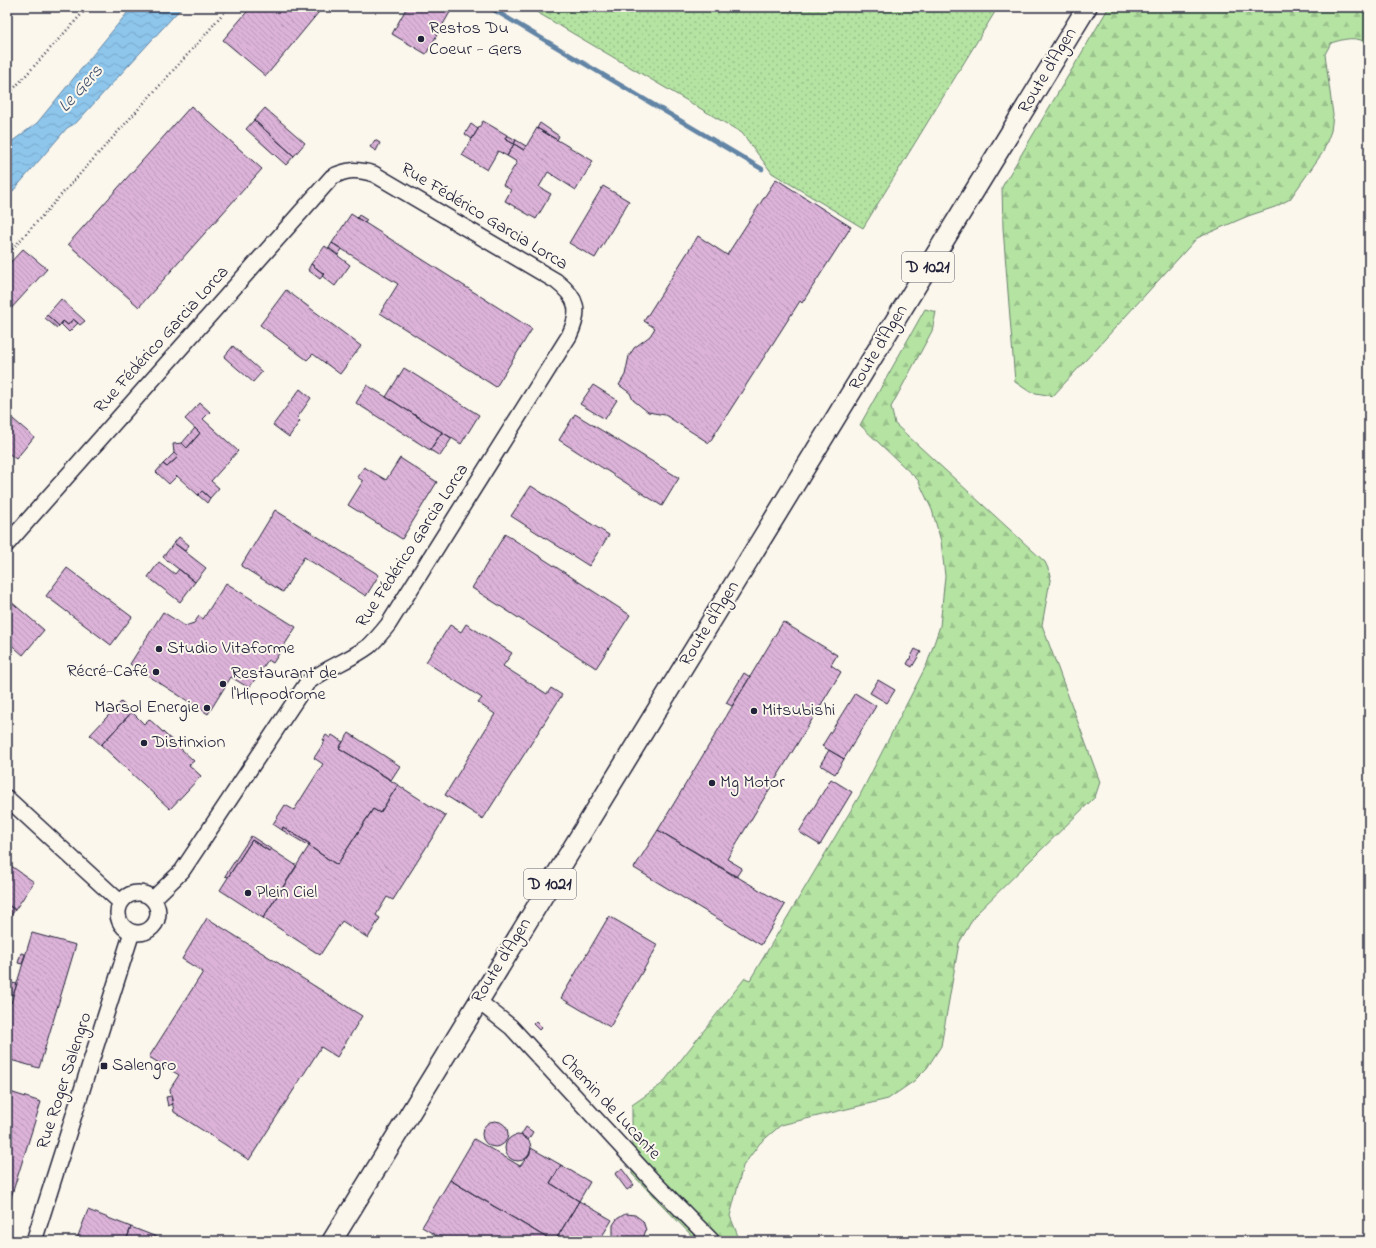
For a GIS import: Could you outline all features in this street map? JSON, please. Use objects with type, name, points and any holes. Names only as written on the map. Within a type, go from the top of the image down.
[{"type":"main road","name":"Route d'Agen","points":[[332,1241],[1087,7]]},
{"type":"street","name":"Rue Fédérico Garcia Lorca","points":[[7,544],[332,177],[344,171],[360,170],[374,174],[556,281],[569,291],[576,304],[576,321],[569,336],[388,625],[370,646],[352,657],[319,673],[307,684],[182,871],[153,899]]},
{"type":"street","points":[[7,798],[120,902]]},
{"type":"street","points":[[136,892],[142,893],[153,899],[158,911],[155,923],[145,932],[132,932],[127,930],[119,920],[118,908],[124,897],[136,892]]},
{"type":"street","name":"Rue Roger Salengro","points":[[34,1241],[132,932]]},
{"type":"street","name":"Chemin de Lucante","points":[[478,1001],[511,1027],[652,1180],[712,1241]]},
{"type":"path","points":[[7,96],[88,7]]},
{"type":"path","points":[[7,255],[206,34],[228,7]]},
{"type":"green space","points":[[528,7],[998,7],[863,228],[772,173],[742,133]]},
{"type":"green space","points":[[1109,7],[1369,7],[1369,45],[1356,39],[1341,40],[1331,43],[1325,54],[1333,115],[1331,131],[1323,152],[1290,199],[1275,207],[1248,216],[1197,238],[1053,396],[1030,392],[1015,382],[1003,228],[1002,187]]},
{"type":"green space","points":[[925,309],[936,312],[932,331],[891,407],[895,424],[1045,562],[1051,575],[1042,625],[1100,782],[1095,797],[975,915],[959,943],[941,1046],[927,1068],[914,1081],[888,1099],[781,1125],[760,1143],[743,1166],[730,1216],[740,1241],[697,1241],[632,1174],[632,1105],[662,1084],[745,978],[750,980],[860,795],[927,664],[940,626],[945,576],[941,541],[932,510],[918,480],[860,425]]},
{"type":"water","name":"Le Gers","points":[[132,7],[182,7],[76,123],[67,128],[7,198],[7,145],[37,123]]},
{"type":"building","points":[[251,7],[323,7],[266,76],[223,40]]},
{"type":"building","points":[[407,7],[453,7],[426,54],[392,34]]},
{"type":"building","points":[[191,106],[262,169],[139,307],[68,244]]},
{"type":"building","points":[[265,108],[305,143],[294,156],[254,120]]},
{"type":"building","points":[[254,120],[294,156],[286,165],[246,129]]},
{"type":"building","points":[[483,121],[507,135],[505,139],[514,144],[507,156],[498,151],[487,170],[462,155]]},
{"type":"building","points":[[540,123],[559,136],[557,140],[537,128]]},
{"type":"building","points":[[471,124],[478,129],[472,139],[465,134]]},
{"type":"building","points":[[537,128],[593,161],[576,190],[548,172],[539,187],[551,194],[536,219],[505,201],[511,190],[503,185],[517,162],[507,156],[514,144],[524,150]]},
{"type":"building","points":[[507,135],[516,140],[514,144],[505,139]]},
{"type":"building","points":[[375,140],[380,143],[376,151],[370,147]]},
{"type":"building","points":[[516,140],[526,146],[524,150],[514,144]]},
{"type":"building","points":[[776,179],[851,227],[802,303],[800,301],[709,443],[665,415],[648,412],[633,400],[630,393],[619,385],[625,375],[629,356],[634,348],[650,336],[655,328],[644,321],[698,236],[727,255]]},
{"type":"building","points":[[603,186],[629,201],[595,258],[569,243]]},
{"type":"building","points":[[351,214],[532,329],[496,387],[380,313],[398,284],[332,243]]},
{"type":"building","points":[[359,215],[367,220],[365,223],[357,218]]},
{"type":"building","points":[[332,243],[342,249],[338,255],[329,248]]},
{"type":"building","points":[[325,246],[350,265],[335,286],[322,276],[324,274],[311,264]]},
{"type":"building","points":[[23,249],[47,269],[7,313],[7,266]]},
{"type":"building","points":[[311,264],[324,274],[320,279],[308,270]]},
{"type":"building","points":[[286,290],[361,346],[340,374],[313,354],[307,360],[260,325]]},
{"type":"building","points":[[61,299],[85,321],[80,325],[73,319],[68,325],[63,321],[59,326],[47,315]]},
{"type":"building","points":[[47,315],[59,326],[57,328],[45,318]]},
{"type":"building","points":[[73,319],[78,323],[69,332],[61,324],[63,321],[68,325]]},
{"type":"building","points":[[233,346],[262,372],[253,382],[224,357]]},
{"type":"building","points":[[404,368],[479,415],[461,444],[386,397]]},
{"type":"building","points":[[367,385],[442,432],[430,450],[356,403]]},
{"type":"building","points":[[593,385],[617,400],[605,419],[580,404]]},
{"type":"building","points":[[300,389],[311,398],[297,418],[300,421],[289,437],[273,425]]},
{"type":"building","points":[[200,403],[210,412],[203,419],[238,451],[211,481],[219,488],[210,498],[202,491],[198,495],[177,476],[169,484],[156,472],[163,464],[167,467],[178,457],[174,453],[173,444],[182,443],[187,448],[200,433],[185,419]]},
{"type":"building","points":[[7,414],[34,437],[16,459],[7,452]]},
{"type":"building","points":[[575,414],[679,478],[662,506],[559,440]]},
{"type":"building","points":[[195,428],[200,433],[187,448],[182,443]]},
{"type":"building","points":[[442,432],[452,438],[440,456],[430,450]]},
{"type":"building","points":[[174,453],[178,457],[167,467],[163,464]]},
{"type":"building","points":[[400,458],[437,482],[402,539],[348,505],[363,481],[357,477],[364,467],[386,480]]},
{"type":"building","points":[[531,486],[609,535],[589,566],[511,516]]},
{"type":"building","points":[[202,491],[210,498],[207,503],[198,495]]},
{"type":"building","points":[[275,510],[379,575],[366,596],[304,557],[283,592],[241,566]]},
{"type":"building","points":[[505,534],[630,615],[596,668],[472,588]]},
{"type":"building","points":[[179,537],[189,545],[185,551],[174,543]]},
{"type":"building","points":[[174,543],[206,568],[195,582],[163,557]]},
{"type":"building","points":[[159,562],[175,574],[179,569],[195,582],[180,602],[148,577]]},
{"type":"building","points":[[67,568],[132,617],[111,645],[46,596]]},
{"type":"building","points":[[226,583],[296,627],[273,663],[268,660],[249,688],[231,677],[208,714],[130,664],[163,612],[185,626],[194,623],[199,616],[203,619]]},
{"type":"building","points":[[9,600],[44,630],[23,655],[7,641],[7,602]]},
{"type":"building","points":[[783,622],[837,655],[831,665],[841,672],[727,859],[742,868],[736,877],[658,830]]},
{"type":"building","points":[[466,624],[512,653],[503,666],[547,694],[551,688],[562,695],[483,819],[445,795],[495,714],[478,703],[482,698],[426,662],[450,625],[461,632]]},
{"type":"building","points":[[915,649],[921,652],[912,667],[907,664]]},
{"type":"building","points":[[744,673],[750,677],[732,706],[726,703]]},
{"type":"building","points":[[878,680],[895,690],[887,703],[870,693]]},
{"type":"building","points":[[855,693],[876,706],[844,759],[822,746]]},
{"type":"building","points":[[121,702],[132,712],[101,745],[90,735]]},
{"type":"building","points":[[132,712],[144,724],[149,719],[194,761],[189,765],[201,776],[170,809],[101,745]]},
{"type":"building","points":[[349,733],[400,766],[391,780],[339,748]]},
{"type":"building","points":[[326,735],[330,738],[332,735],[343,742],[339,748],[398,785],[380,813],[373,809],[337,865],[309,846],[310,844],[283,827],[282,830],[273,824],[285,805],[294,810],[323,764],[314,758],[325,741],[323,740]]},
{"type":"building","points":[[829,750],[844,759],[835,774],[820,765]]},
{"type":"building","points":[[831,779],[852,792],[820,845],[799,832]]},
{"type":"building","points":[[398,785],[446,816],[393,900],[387,897],[376,915],[380,918],[368,938],[342,921],[320,955],[263,918],[309,846],[337,865],[373,809],[380,813]]},
{"type":"building","points":[[283,827],[310,844],[309,846],[282,830]]},
{"type":"building","points":[[658,830],[785,905],[761,945],[634,868]]},
{"type":"building","points":[[251,836],[271,849],[269,851],[252,840],[228,877],[225,876]]},
{"type":"building","points":[[252,840],[269,851],[271,849],[297,866],[263,918],[220,890]]},
{"type":"building","points":[[7,863],[34,882],[15,910],[7,904]]},
{"type":"building","points":[[7,904],[15,910],[7,921]]},
{"type":"building","points":[[609,916],[658,945],[610,1027],[561,998]]},
{"type":"building","points":[[207,918],[362,1016],[337,1057],[321,1047],[249,1160],[174,1112],[170,1089],[179,1075],[149,1057],[203,972],[182,959]]},
{"type":"building","points":[[32,933],[76,945],[39,1068],[7,1059],[7,1001],[11,1003]]},
{"type":"building","points":[[21,953],[25,954],[22,964],[18,963]]},
{"type":"building","points":[[12,983],[17,984],[13,995],[9,994]]},
{"type":"building","points":[[536,1021],[542,1027],[539,1030],[533,1024]]},
{"type":"building","points":[[7,1091],[41,1102],[7,1210]]},
{"type":"building","points":[[171,1096],[173,1104],[168,1106],[166,1097]]},
{"type":"building","points":[[495,1121],[504,1125],[508,1134],[504,1143],[495,1147],[486,1143],[482,1134],[486,1125]]},
{"type":"building","points":[[526,1127],[533,1132],[528,1140],[521,1135]]},
{"type":"building","points":[[518,1135],[527,1139],[531,1148],[527,1157],[518,1161],[509,1157],[505,1148],[509,1139]]},
{"type":"building","points":[[474,1139],[520,1166],[529,1155],[531,1148],[561,1165],[550,1183],[579,1201],[555,1241],[552,1241],[450,1180]]},
{"type":"building","points":[[561,1165],[590,1182],[579,1201],[550,1183]]},
{"type":"building","points":[[622,1169],[634,1185],[627,1190],[615,1174]]},
{"type":"building","points":[[450,1180],[552,1241],[441,1241],[442,1239],[422,1227]]},
{"type":"building","points":[[579,1201],[612,1220],[599,1241],[555,1241]]},
{"type":"building","points":[[88,1210],[131,1227],[126,1241],[76,1241]]},
{"type":"building","points":[[625,1214],[635,1215],[643,1221],[646,1230],[642,1241],[616,1240],[613,1235],[613,1225],[617,1219]]},
{"type":"building","points":[[131,1227],[167,1241],[126,1241]]},
{"type":"waterway","points":[[489,7],[762,169]]},
{"type":"place","name":"Restos Du Coeur - Gers","points":[[421,39]]},
{"type":"place","name":"Studio Vitaforme","points":[[159,649]]},
{"type":"place","name":"Récré-Café","points":[[156,672]]},
{"type":"place","name":"Restaurant de l'Hippodrome","points":[[223,684]]},
{"type":"place","name":"Marsol Energie","points":[[207,708]]},
{"type":"place","name":"Mitsubishi","points":[[754,711]]},
{"type":"place","name":"Distinxion","points":[[144,743]]},
{"type":"place","name":"Mg Motor","points":[[712,783]]},
{"type":"place","name":"Plein Ciel","points":[[248,893]]},
{"type":"place","name":"Salengro","points":[[104,1066]]}]
